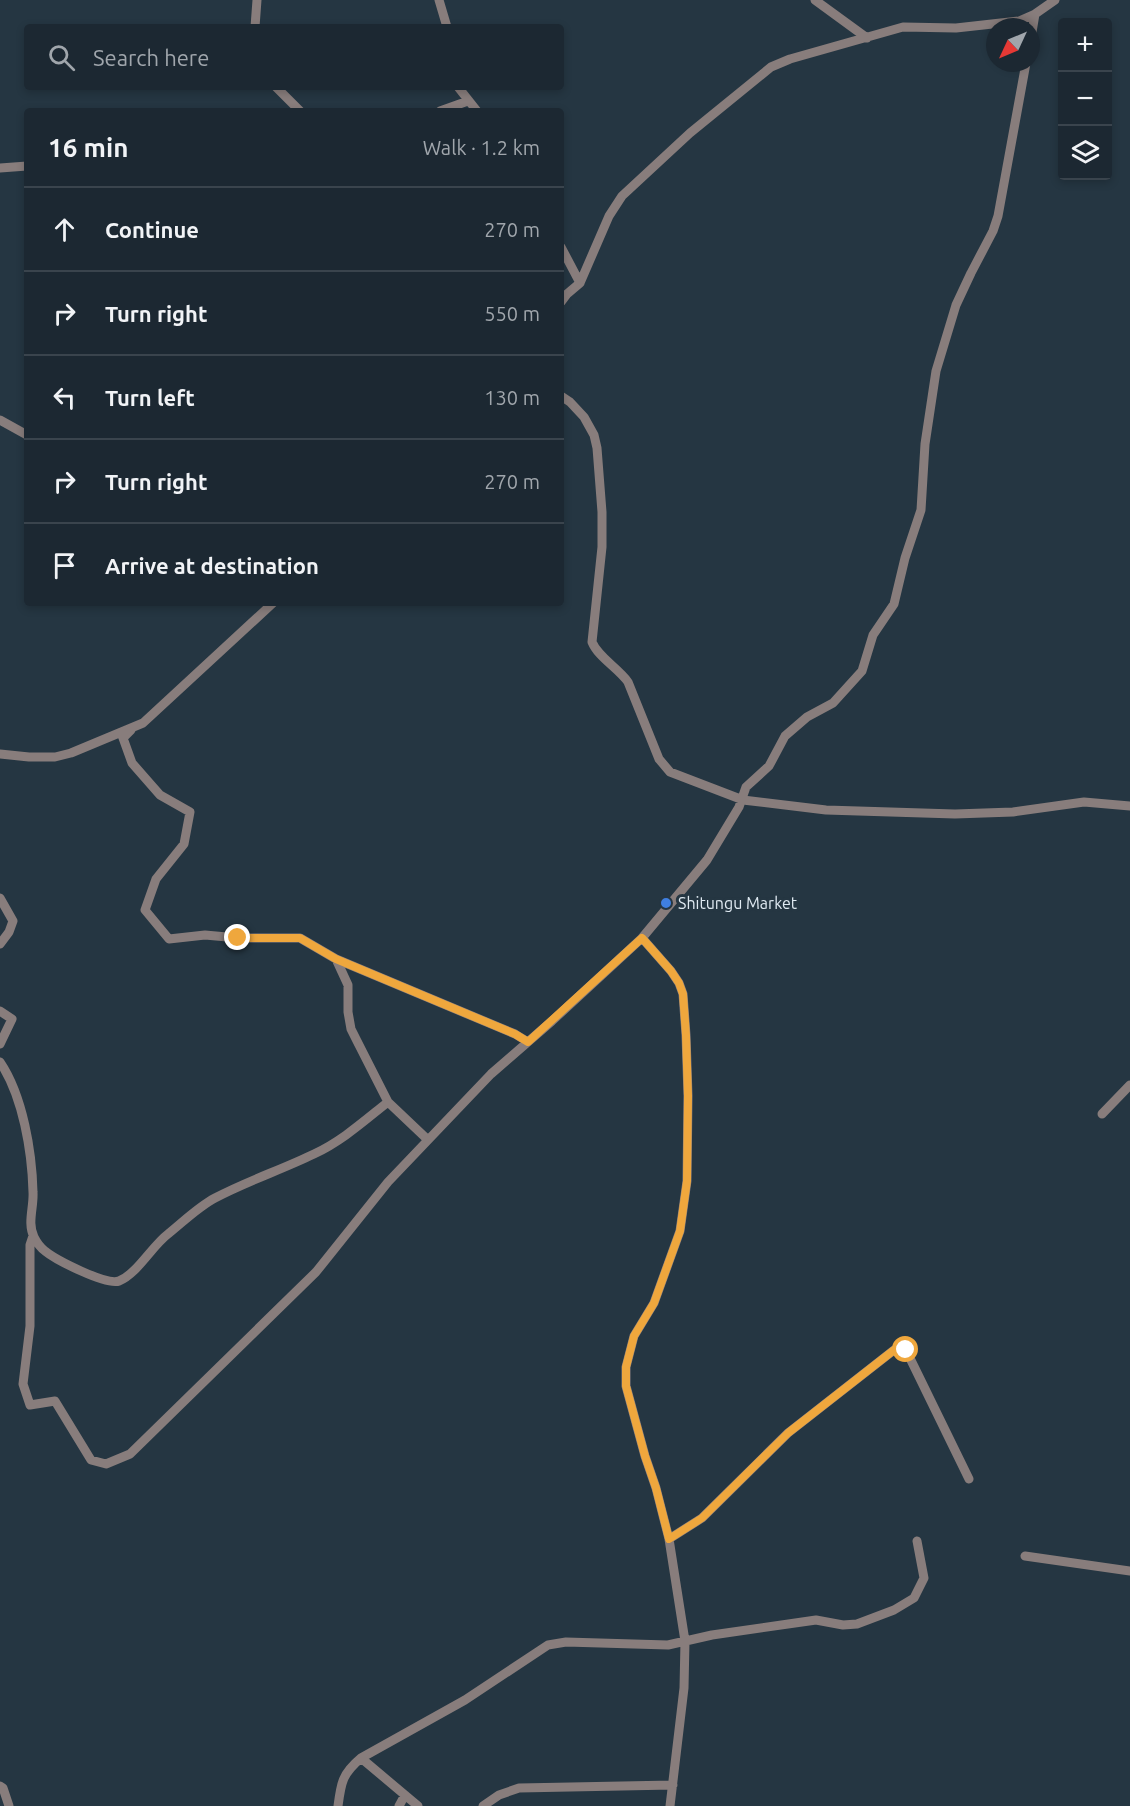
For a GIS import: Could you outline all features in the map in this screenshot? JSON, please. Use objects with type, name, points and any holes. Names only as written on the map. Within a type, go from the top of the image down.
[{"type":"street","points":[[255,24],[257,0]]},
{"type":"street","points":[[439,0],[446,24]]},
{"type":"street","points":[[815,0],[867,38]]},
{"type":"street","points":[[564,298],[580,283],[615,205],[690,133],[761,73],[790,59],[903,27],[956,28],[1019,21],[1035,14],[1055,0]]},
{"type":"street","points":[[1034,18],[1035,14]]},
{"type":"street","points":[[33,1236],[30,1245],[30,1326],[23,1384],[30,1404],[55,1401],[91,1460],[106,1464],[130,1454],[316,1272],[388,1182],[427,1139],[491,1074],[642,938],[707,860],[742,800],[746,787],[770,766],[785,736],[807,717],[833,704],[861,671],[873,634],[894,604],[905,558],[921,510],[925,444],[936,371],[956,305],[993,231],[998,216],[1024,72]]},
{"type":"street","points":[[279,90],[297,108]]},
{"type":"street","points":[[460,90],[474,108]]},
{"type":"street","points":[[448,108],[468,101]]},
{"type":"street","points":[[0,168],[24,166]]},
{"type":"street","points":[[564,253],[580,283]]},
{"type":"street","points":[[564,398],[584,417],[594,435],[597,448],[602,547],[594,646],[628,682],[659,759],[670,772],[742,800],[826,810],[955,814],[1012,813],[1084,802],[1130,806]]},
{"type":"street","points":[[0,420],[24,433]]},
{"type":"street","points":[[270,606],[152,716],[123,738],[132,763],[160,795],[190,812],[184,844],[156,879],[145,910],[169,939],[205,935],[238,938],[294,937],[303,940],[336,959],[515,1034],[528,1042]]},
{"type":"street","points":[[0,754],[55,757],[131,730]]},
{"type":"street","points":[[0,898],[13,921],[9,933],[0,944]]},
{"type":"street","points":[[642,938],[679,983],[683,994],[686,1045],[687,1181],[680,1231],[654,1303],[634,1336],[626,1367],[626,1386],[669,1539],[685,1641],[684,1688],[670,1806]]},
{"type":"street","points":[[336,959],[348,985],[348,1012],[351,1029],[388,1101],[427,1139]]},
{"type":"street","points":[[0,1011],[12,1018],[0,1044]]},
{"type":"street","points":[[0,1062],[14,1090],[32,1165],[31,1222],[33,1236],[43,1251],[109,1282],[119,1281],[131,1273],[164,1237],[212,1199],[315,1154],[341,1139],[388,1101]]},
{"type":"street","points":[[1102,1114],[1130,1085]]},
{"type":"street","points":[[669,1539],[702,1518],[788,1433],[894,1350],[906,1350],[969,1479]]},
{"type":"street","points":[[338,1806],[341,1782],[349,1768],[361,1758],[465,1700],[548,1646],[566,1642],[668,1645],[712,1635],[816,1620],[843,1625],[857,1624],[894,1610],[914,1598],[924,1578],[916,1541]]},
{"type":"street","points":[[1025,1556],[1130,1571]]},
{"type":"street","points":[[361,1758],[418,1806]]},
{"type":"street","points":[[483,1806],[499,1795],[519,1788],[673,1785]]},
{"type":"street","points":[[0,1786],[7,1797],[9,1806]]},
{"type":"street","points":[[399,1806],[405,1795]]},
{"type":"place","name":"Shitungu Market","points":[[666,903]]},
{"type":"route","points":[[238,938],[300,938],[336,959],[515,1034],[528,1042],[642,938],[671,971],[683,994],[688,1096],[687,1181],[677,1243],[654,1303],[634,1336],[626,1367],[626,1386],[669,1539],[702,1518],[788,1433],[894,1350],[906,1350]]}]
